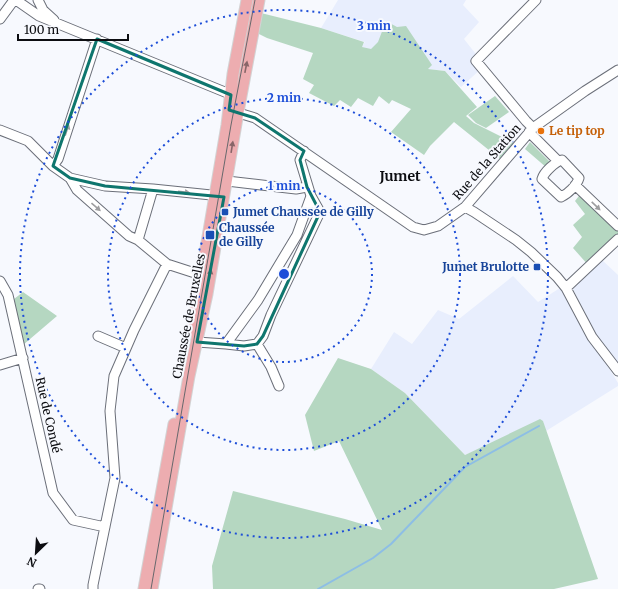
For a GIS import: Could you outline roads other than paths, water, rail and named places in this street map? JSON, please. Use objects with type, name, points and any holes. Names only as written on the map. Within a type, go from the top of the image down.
[{"type":"main road","name":"Chaussée de Bruxelles","points":[[235,97],[252,35],[259,0]]},
{"type":"main road","name":"Chaussée de Bruxelles","points":[[152,589],[189,376],[207,294],[219,196],[235,97],[241,32],[247,4]]},
{"type":"main road","name":"Chaussée de Bruxelles","points":[[144,589],[189,351],[201,275],[219,196],[227,181],[233,111]]},
{"type":"street","points":[[17,1],[26,3],[31,0]]},
{"type":"street","points":[[38,0],[39,4],[49,16],[62,25]]},
{"type":"street","points":[[536,0],[476,61],[526,121],[531,130],[558,161],[562,160],[579,176],[579,180],[575,185],[568,193],[561,197],[542,179],[543,176],[558,161]]},
{"type":"street","points":[[0,19],[17,1]]},
{"type":"street","points":[[17,1],[39,16],[235,97]]},
{"type":"street","points":[[53,166],[58,159],[97,39]]},
{"type":"street","name":"Rue de la Station","points":[[233,111],[255,118],[413,227],[424,230],[438,226],[466,208],[531,130],[585,91],[618,70]]},
{"type":"street","points":[[609,76],[618,78]]},
{"type":"street","points":[[0,130],[28,141],[53,166],[70,178],[105,186],[153,189],[219,196]]},
{"type":"street","points":[[197,342],[244,346],[257,344],[263,336],[271,315],[320,212],[309,192],[300,160],[304,151]]},
{"type":"street","points":[[70,178],[77,190],[129,236],[138,240],[167,264],[201,275]]},
{"type":"street","points":[[227,181],[296,188],[309,192]]},
{"type":"street","points":[[575,185],[618,226]]},
{"type":"street","points":[[138,240],[153,189]]},
{"type":"street","points":[[226,344],[264,290],[297,235],[309,192]]},
{"type":"street","points":[[466,208],[494,224],[526,248],[557,277],[566,288],[592,337],[618,372]]},
{"type":"street","points":[[566,288],[618,239]]},
{"type":"street","points":[[291,245],[302,251]]},
{"type":"street","points":[[93,589],[115,478],[110,411],[114,376],[167,264]]},
{"type":"street","name":"Rue de Condé","points":[[0,281],[8,295],[53,493],[73,520],[105,527]]},
{"type":"street","points":[[264,290],[279,298]]},
{"type":"street","points":[[98,336],[126,348]]},
{"type":"street","points":[[257,344],[271,367],[280,386]]},
{"type":"street","points":[[0,365],[23,358]]},
{"type":"waterway","points":[[318,589],[373,558],[391,544],[465,467],[539,426]]},
{"type":"tram line","points":[[151,589],[231,125],[255,0]]},
{"type":"place","name":"Le tip top","points":[[541,131]]},
{"type":"place","name":"Jumet Chaussée de Gilly","points":[[225,212]]},
{"type":"place","name":"Chaussée de Gilly","points":[[210,235]]},
{"type":"place","name":"Jumet Brulotte","points":[[537,267]]},
{"type":"district","name":"Jumet","points":[[400,176]]}]
